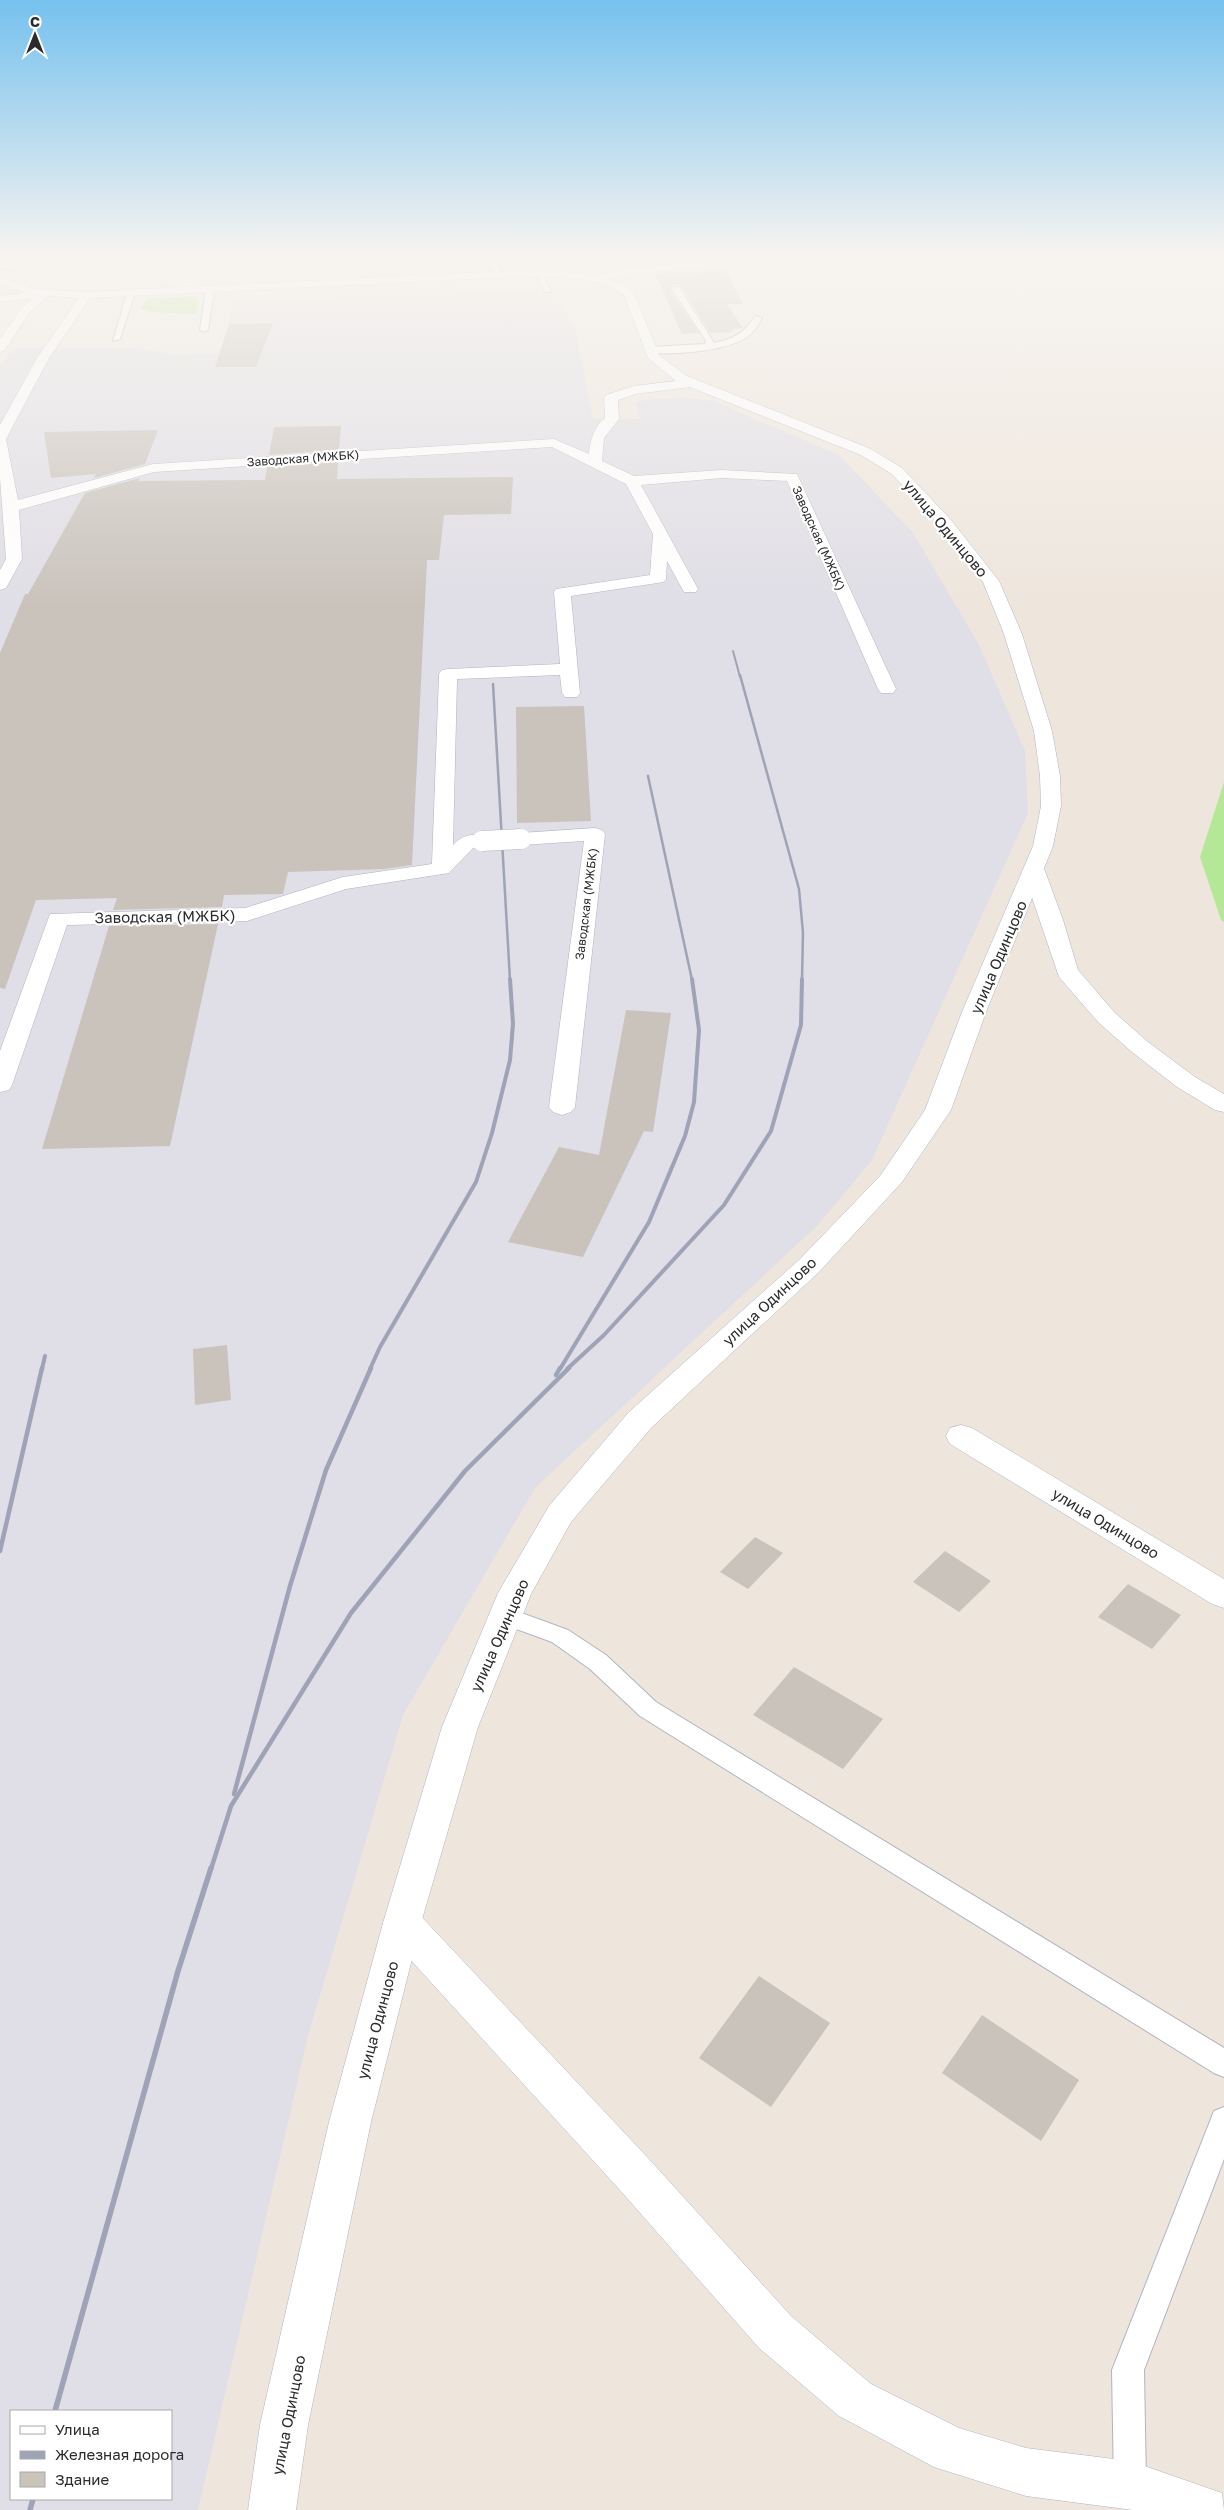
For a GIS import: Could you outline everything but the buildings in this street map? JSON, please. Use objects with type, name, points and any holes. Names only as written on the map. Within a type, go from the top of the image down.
[{"type":"street","points":[[0,585],[14,559],[11,507],[0,439],[35,373]]},
{"type":"street","name":"улица Одинцово","points":[[272,2510],[284,2425],[350,2122],[402,1923],[460,1727],[514,1593],[560,1514],[640,1420],[809,1266],[889,1182],[938,1110],[974,1012],[1034,871],[1043,846],[1051,806],[1050,776],[1037,713],[1013,634],[992,581],[946,523],[897,471],[866,452],[830,436],[693,383],[674,373]]},
{"type":"street","points":[[595,463],[597,437],[612,419],[611,398],[634,390],[693,383]]},
{"type":"street","name":"Заводская (МЖБК)","points":[[11,507],[153,468],[554,442],[632,481],[722,474],[792,477],[887,689]]},
{"type":"street","points":[[632,481],[690,589]]},
{"type":"street","points":[[571,693],[562,592],[658,579],[660,532]]},
{"type":"street","points":[[442,869],[448,674],[569,669]]},
{"type":"street","name":"Заводская (МЖБК)","points":[[0,1085],[58,919],[247,914],[343,882],[442,869],[468,842],[595,834],[562,1107]]},
{"type":"street","points":[[1034,871],[1052,920],[1067,972],[1107,1018],[1140,1047],[1186,1082],[1224,1105]]},
{"type":"street","name":"улица Одинцово","points":[[961,1436],[1224,1595]]},
{"type":"street","points":[[402,1923],[634,2174],[775,2332],[855,2400],[951,2450],[1026,2472],[1130,2485],[1205,2510]]},
{"type":"lane","points":[[505,1616],[560,1636],[598,1662],[648,1708],[1224,2064]]},
{"type":"lane","points":[[1130,2485],[1128,2370],[1224,2121]]},
{"type":"shaded area","points":[[0,373],[584,373],[593,419],[640,419],[636,402],[653,399],[689,398],[713,401],[839,455],[914,534],[979,645],[1025,751],[1028,813],[872,1160],[818,1225],[535,1488],[403,1715],[308,2036],[198,2510],[0,2510]]},
{"type":"green space","points":[[1224,782],[1224,922],[1221,920],[1200,857]]},
{"type":"railway","points":[[733,651],[740,677]]},
{"type":"railway","points":[[740,675],[799,889],[803,933],[802,980]]},
{"type":"railway","points":[[493,684],[510,980]]},
{"type":"railway","points":[[648,776],[692,980]]},
{"type":"railway","points":[[370,1369],[380,1347],[476,1182],[492,1133],[510,1060],[513,1024],[510,979]]},
{"type":"railway","points":[[560,1369],[649,1222],[685,1136],[694,1102],[699,1030],[692,979]]},
{"type":"railway","points":[[567,1369],[604,1335],[724,1205],[771,1131],[801,1025],[802,979]]},
{"type":"railway","points":[[42,1369],[45,1356]]},
{"type":"railway","points":[[0,1551],[42,1368]]},
{"type":"railway","points":[[234,1794],[290,1586],[326,1470],[371,1368]]},
{"type":"railway","points":[[556,1375],[560,1368]]},
{"type":"railway","points":[[211,1869],[231,1806],[351,1613],[465,1471],[569,1368]]},
{"type":"railway","points":[[55,2410],[178,1971],[211,1868]]},
{"type":"railway","points":[[30,2510],[33,2500]]}]
